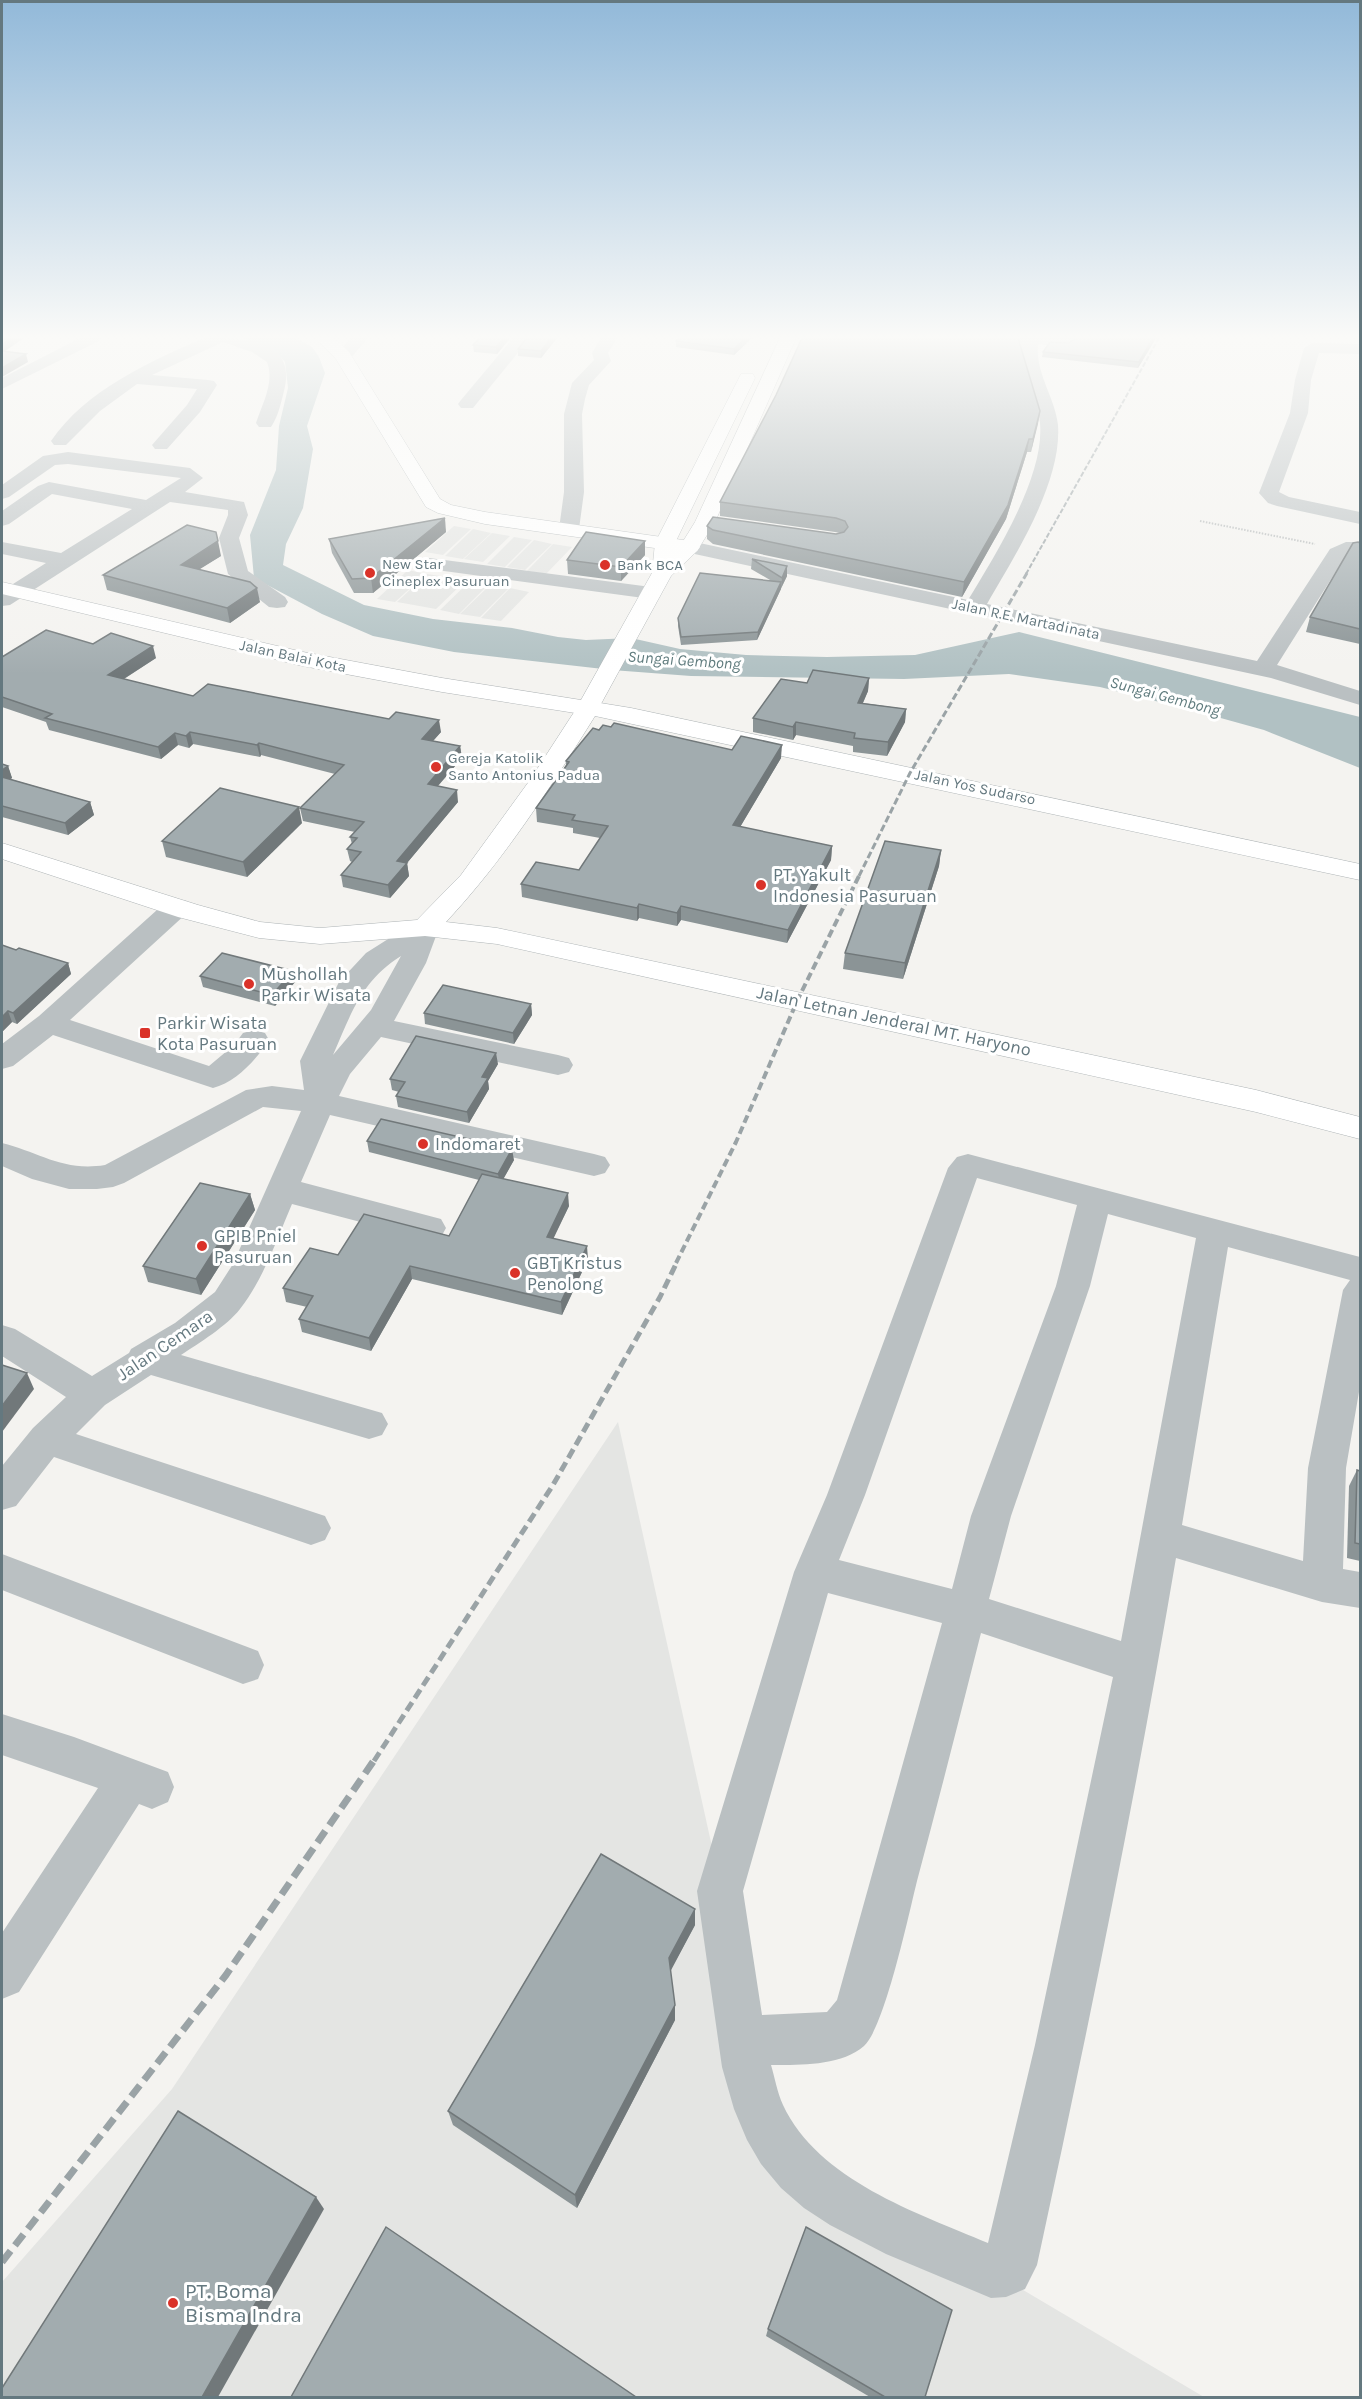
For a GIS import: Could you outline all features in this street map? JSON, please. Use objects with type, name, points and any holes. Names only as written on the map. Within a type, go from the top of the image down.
[{"type":"main road","points":[[401,450],[433,503],[461,514],[690,547]]},
{"type":"main road","points":[[662,573],[665,543],[712,450]]},
{"type":"main road","points":[[426,927],[470,881],[541,782],[588,708],[662,573],[690,547],[705,522],[737,450]]},
{"type":"main road","name":"Jalan Balai Kota","points":[[6,593],[303,659],[442,685],[588,708]]},
{"type":"main road","name":"Jalan Yos Sudarso","points":[[588,708],[910,773],[1360,872]]},
{"type":"main road","name":"Jalan Letnan Jenderal MT. Haryono","points":[[2,851],[177,907],[259,930],[321,936],[426,927],[497,936],[798,999],[1256,1101],[1360,1128]]},
{"type":"street","points":[[569,529],[574,492],[573,450]]},
{"type":"street","points":[[974,607],[1026,513],[1046,450]]},
{"type":"street","points":[[1285,450],[1269,493],[1284,502],[1360,518]]},
{"type":"street","points":[[2,493],[50,460],[69,458],[192,475],[192,480],[64,560],[6,593]]},
{"type":"street","points":[[2,520],[49,488],[100,463]]},
{"type":"street","points":[[49,488],[237,506],[238,515],[229,538],[238,574],[277,602]]},
{"type":"street","points":[[705,522],[729,525]]},
{"type":"street","name":"Jalan R.E. Martadinata","points":[[690,547],[1263,669],[1360,698]]},
{"type":"street","points":[[2,549],[64,560]]},
{"type":"street","points":[[1263,669],[1337,552],[1352,549]]},
{"type":"street","points":[[429,564],[651,592]]},
{"type":"street","points":[[2,1059],[49,1023],[107,968],[177,907]]},
{"type":"street","points":[[322,1103],[315,1061],[349,988],[376,959],[426,927]]},
{"type":"street","name":"Jalan Cemara","points":[[2,1494],[46,1439],[92,1395],[144,1359],[188,1333],[227,1301],[248,1268],[281,1188],[336,1070],[383,1015],[412,963],[426,927]]},
{"type":"street","points":[[49,1023],[213,1078],[257,1097]]},
{"type":"street","points":[[374,1026],[558,1065]]},
{"type":"street","points":[[213,1078],[245,1052],[254,1040]]},
{"type":"street","points":[[2,1154],[65,1178],[99,1178],[123,1170],[257,1097],[272,1096],[322,1103],[594,1165]]},
{"type":"street","points":[[1214,1232],[1137,1665],[1060,2045],[1010,2265],[1006,2271],[991,2271],[877,2222],[840,2201],[803,2175],[778,2145],[759,2108],[741,2040],[726,1918],[720,1891],[814,1572],[846,1496],[964,1168],[968,1166],[991,1170],[1360,1270]]},
{"type":"street","points":[[281,1188],[429,1228]]},
{"type":"street","points":[[741,2040],[795,2040],[836,2033],[846,2029],[852,2019],[869,1977],[968,1611],[991,1516],[1073,1286],[1095,1198]]},
{"type":"street","points":[[1322,1584],[1327,1468],[1360,1290]]},
{"type":"street","points":[[2,1339],[92,1395]]},
{"type":"street","points":[[144,1359],[369,1424]]},
{"type":"street","points":[[46,1439],[311,1528]]},
{"type":"street","points":[[1161,1536],[1322,1584],[1360,1590]]},
{"type":"street","points":[[2,1572],[243,1665]]},
{"type":"street","points":[[814,1572],[968,1611],[1137,1665]]},
{"type":"street","points":[[2,1735],[141,1783],[2,1975]]},
{"type":"path","points":[[1200,520],[1352,549]]},
{"type":"shaded area","points":[[454,526],[471,529],[443,555],[425,552]]},
{"type":"shaded area","points":[[473,529],[491,533],[463,559],[445,556]]},
{"type":"shaded area","points":[[492,533],[510,536],[483,562],[464,559]]},
{"type":"shaded area","points":[[514,537],[532,540],[505,567],[487,564]]},
{"type":"shaded area","points":[[534,540],[552,544],[525,570],[507,567]]},
{"type":"shaded area","points":[[553,544],[572,547],[546,574],[527,571]]},
{"type":"shaded area","points":[[408,570],[426,574],[395,602],[377,599]]},
{"type":"shaded area","points":[[427,574],[466,580],[436,609],[397,602]]},
{"type":"shaded area","points":[[470,581],[488,585],[459,614],[440,610]]},
{"type":"shaded area","points":[[490,585],[509,588],[480,617],[460,614]]},
{"type":"shaded area","points":[[510,588],[529,592],[501,621],[481,618]]},
{"type":"shaded area","points":[[618,1422],[778,2145],[1204,2397],[2,2398],[2,2282],[172,2089]]},
{"type":"water","name":"Sungai Gembong","points":[[277,450],[313,450],[303,508],[286,544],[283,565],[364,605],[433,619],[512,628],[558,637],[586,640],[631,638],[680,649],[746,655],[827,657],[915,655],[1019,632],[1360,717],[1360,768],[1264,730],[1199,712],[1100,687],[1009,674],[904,679],[691,676],[612,670],[454,652],[373,636],[322,614],[254,578],[250,535],[276,470]]},
{"type":"building","points":[[747,450],[1026,450],[1008,505],[964,582],[713,530],[707,526],[713,517],[836,534],[844,532],[848,527],[845,521],[836,518],[720,502]]},
{"type":"building","points":[[445,518],[371,578],[352,579],[329,539]]},
{"type":"building","points":[[187,525],[216,532],[218,541],[181,565],[250,582],[257,588],[227,608],[103,575]]},
{"type":"building","points":[[586,532],[645,541],[621,567],[567,560]]},
{"type":"building","points":[[1353,543],[1360,543],[1360,629],[1310,617]]},
{"type":"building","points":[[752,559],[787,566],[782,578]]},
{"type":"building","points":[[700,573],[781,582],[758,632],[681,637],[678,618]]},
{"type":"building","points":[[46,630],[93,644],[111,633],[153,646],[108,675],[193,696],[208,684],[389,719],[396,712],[439,720],[422,739],[460,746],[428,784],[457,790],[397,861],[407,863],[388,885],[341,875],[361,852],[347,849],[357,838],[350,837],[364,822],[300,808],[344,765],[259,743],[257,745],[190,732],[186,736],[175,733],[158,747],[45,718],[52,714],[2,697],[2,657]]},
{"type":"building","points":[[813,670],[869,678],[858,703],[906,709],[888,742],[854,738],[855,733],[796,722],[793,727],[753,718],[781,679],[807,683]]},
{"type":"building","points":[[614,723],[732,750],[741,736],[782,745],[733,825],[832,846],[788,930],[681,906],[677,913],[639,904],[637,908],[521,884],[536,862],[579,870],[608,826],[572,820],[575,815],[536,808],[569,762],[566,761],[593,728],[599,730],[603,725],[611,727]]},
{"type":"building","points":[[2,777],[90,802],[65,823],[2,806]]},
{"type":"building","points":[[220,788],[299,807],[243,862],[162,841]]},
{"type":"building","points":[[885,841],[941,850],[905,963],[845,953]]},
{"type":"building","points":[[2,945],[68,963],[13,1013],[8,1011],[2,1017]]},
{"type":"building","points":[[222,953],[293,971],[272,995],[200,976]]},
{"type":"building","points":[[443,985],[531,1004],[513,1033],[424,1013]]},
{"type":"building","points":[[416,1036],[496,1053],[482,1077],[488,1078],[467,1112],[396,1096],[405,1082],[390,1079]]},
{"type":"building","points":[[381,1119],[512,1149],[498,1174],[367,1141]]},
{"type":"building","points":[[482,1174],[568,1193],[547,1237],[587,1246],[561,1302],[410,1266],[369,1338],[299,1319],[313,1296],[283,1288],[310,1248],[338,1255],[364,1214],[449,1236]]},
{"type":"building","name":"GPIB Pniel Pasuruan","points":[[200,1183],[250,1194],[196,1279],[143,1266]]},
{"type":"building","points":[[2,1365],[27,1373],[2,1406]]},
{"type":"building","points":[[1357,1470],[1360,1471],[1360,1544],[1355,1543]]},
{"type":"building","points":[[601,1854],[695,1909],[669,1958],[675,2005],[575,2195],[448,2111]]},
{"type":"building","name":"PT. Boma Bisma Indra","points":[[178,2111],[316,2197],[202,2397],[2,2397],[2,2388]]},
{"type":"building","name":"PT. Boma Bisma Indra","points":[[386,2227],[636,2397],[291,2397]]},
{"type":"building","points":[[806,2227],[952,2310],[925,2397],[885,2397],[768,2329]]},
{"type":"railway","points":[[1026,574],[1096,450]]},
{"type":"railway","points":[[859,876],[910,773],[1027,573]]},
{"type":"railway","points":[[676,1263],[736,1142],[798,999],[860,874]]},
{"type":"railway","points":[[374,1761],[553,1485],[660,1297],[677,1262]]},
{"type":"railway","points":[[2,2262],[226,1975],[375,1759]]},
{"type":"place","name":"Bank BCA","points":[[605,565]]},
{"type":"place","name":"New Star Cineplex Pasuruan","points":[[370,573]]},
{"type":"place","name":"Gereja Katolik Santo Antonius Padua","points":[[436,767]]},
{"type":"place","name":"PT. Yakult Indonesia Pasuruan","points":[[761,885]]},
{"type":"place","name":"Mushollah Parkir Wisata","points":[[249,984]]},
{"type":"place","name":"Parkir Wisata Kota Pasuruan","points":[[145,1033]]},
{"type":"place","name":"Indomaret","points":[[423,1144]]},
{"type":"place","name":"GPIB Pniel Pasuruan","points":[[202,1246]]},
{"type":"place","name":"GBT Kristus Penolong","points":[[515,1273]]},
{"type":"place","name":"PT. Boma Bisma Indra","points":[[173,2303]]}]
